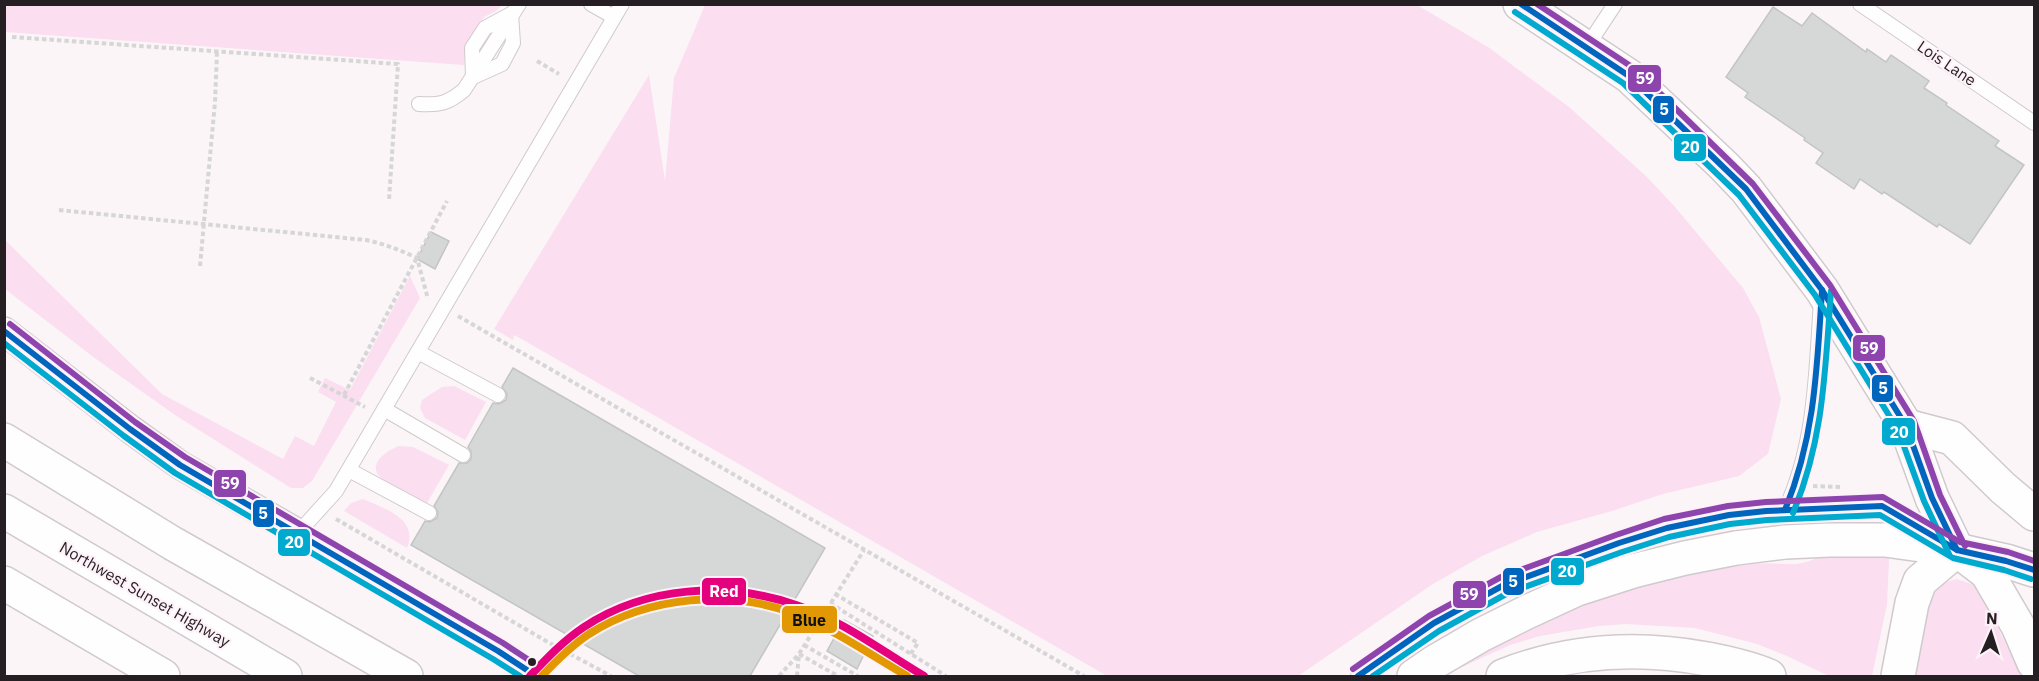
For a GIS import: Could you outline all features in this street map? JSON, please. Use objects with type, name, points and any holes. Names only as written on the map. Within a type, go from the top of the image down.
[{"type":"main road","points":[[1520,4],[1629,76],[1746,189],[1822,290],[1906,426],[1932,498],[1957,550],[1987,573],[2018,626],[2034,663]]},
{"type":"main road","points":[[1906,426],[1952,438],[2003,488],[2034,514]]},
{"type":"main road","points":[[4,440],[172,543],[406,676]]},
{"type":"main road","name":"Northwest Sunset Highway","points":[[4,511],[285,676]]},
{"type":"main road","points":[[1414,676],[1481,635],[1577,590],[1633,571],[1685,558],[1766,544],[1830,540],[1885,540],[1957,550],[2034,570]]},
{"type":"main road","points":[[1898,676],[1912,603],[1920,581],[1957,550]]},
{"type":"main road","points":[[4,583],[163,676]]},
{"type":"main road","points":[[1503,676],[1564,658],[1599,652],[1629,651],[1691,656],[1727,663],[1770,676]]},
{"type":"street","points":[[4,331],[180,465],[298,533]]},
{"type":"lane","points":[[591,4],[614,17]]},
{"type":"lane","points":[[536,676],[498,651],[298,533],[336,491],[349,470],[622,4]]},
{"type":"lane","points":[[1585,48],[1615,4]]},
{"type":"lane","name":"Lois Lane","points":[[1860,4],[2034,123]]},
{"type":"lane","points":[[419,104],[438,105],[452,100],[464,90],[515,9]]},
{"type":"lane","points":[[1785,510],[1796,486],[1807,450],[1815,396],[1822,290]]},
{"type":"lane","points":[[418,352],[498,394]]},
{"type":"lane","points":[[382,412],[464,455]]},
{"type":"lane","points":[[349,470],[429,513]]},
{"type":"lane","points":[[1358,676],[1434,623],[1504,585],[1579,556],[1667,528],[1728,515],[1882,506],[1957,550]]},
{"type":"path","points":[[12,38],[398,64],[389,200]]},
{"type":"path","points":[[200,266],[215,102],[217,51]]},
{"type":"path","points":[[537,61],[575,84]]},
{"type":"path","points":[[344,395],[447,201]]},
{"type":"path","points":[[59,210],[366,240],[395,247],[417,258]]},
{"type":"path","points":[[417,258],[426,298],[1084,676]]},
{"type":"path","points":[[310,378],[382,412]]},
{"type":"path","points":[[320,510],[546,641],[611,676]]},
{"type":"path","points":[[778,676],[799,654],[864,550]]},
{"type":"path","points":[[835,594],[918,643],[910,655]]},
{"type":"path","points":[[830,603],[946,676]]},
{"type":"path","points":[[804,645],[858,676]]},
{"type":"path","points":[[797,676],[799,654]]},
{"type":"path","points":[[799,654],[838,676]]},
{"type":"shaded area","points":[[4,5],[502,5],[484,17],[465,50],[464,65],[5,32]]},
{"type":"shaded area","points":[[705,5],[1417,5],[1488,47],[1569,107],[1646,176],[1743,288],[1759,317],[1781,399],[1768,454],[1739,476],[1663,494],[1537,532],[1482,556],[1433,584],[1298,676],[1107,676],[518,337],[514,335],[513,340],[494,329],[649,75],[665,181],[674,78]]},
{"type":"shaded area","points":[[4,239],[162,394],[283,459],[295,436],[314,446],[336,402],[318,392],[325,378],[350,390],[410,276],[420,298],[312,481],[303,488],[291,488],[175,415],[96,359],[5,289]]},
{"type":"shaded area","points":[[454,386],[486,402],[465,440],[425,418],[420,408],[422,400],[442,387]]},
{"type":"shaded area","points":[[399,446],[413,447],[449,465],[427,503],[383,479],[377,472],[377,462],[380,458]]},
{"type":"shaded area","points":[[363,499],[389,511],[404,522],[408,529],[407,548],[344,511],[351,503]]},
{"type":"shaded area","points":[[1831,550],[1888,556],[1887,604],[1872,676],[1829,676],[1757,644],[1695,628],[1626,624],[1540,636],[1510,645],[1442,676],[1474,648],[1608,589],[1741,563],[1797,564],[1810,561]]},
{"type":"shaded area","points":[[1957,579],[1974,585],[1981,592],[2021,676],[1912,676],[1927,596],[1940,584]]},
{"type":"building","points":[[1773,7],[1802,26],[1812,13],[1866,52],[1867,49],[1886,62],[1891,55],[1929,81],[1924,88],[1999,141],[1995,146],[2024,165],[1970,244],[1939,224],[1937,227],[1860,179],[1854,189],[1816,163],[1823,153],[1745,97],[1748,93],[1726,77]]},
{"type":"building","points":[[431,232],[449,241],[435,269],[417,259]]},
{"type":"building","points":[[513,368],[825,548],[750,676],[639,676],[411,545],[425,521],[430,522],[437,518],[438,512],[434,506],[459,463],[467,463],[471,459],[471,451],[468,447],[493,403],[499,404],[506,400],[507,394],[502,387]]},
{"type":"building","points":[[844,620],[873,636],[857,669],[827,651]]},
{"type":"transit line","name":"5","points":[[1521,4],[1629,76],[1746,189],[1822,290],[1906,426],[1932,498],[1957,550]]},
{"type":"transit line","name":"59","points":[[1537,4],[1635,69],[1753,184],[1830,285],[1914,421],[1940,495],[1965,546]]},
{"type":"transit line","name":"20","points":[[1515,12],[1623,83],[1739,195],[1815,295],[1898,430],[1924,501],[1949,554]]},
{"type":"transit line","name":"5","points":[[1785,510],[1795,483],[1809,429],[1816,375],[1822,290]]},
{"type":"transit line","name":"20","points":[[1793,513],[1811,458],[1817,431],[1825,376],[1831,291]]},
{"type":"transit line","name":"59","points":[[10,324],[135,422],[185,457],[503,643],[541,668]]},
{"type":"transit line","name":"5","points":[[4,331],[180,465],[498,651],[536,676]]},
{"type":"transit line","name":"20","points":[[4,343],[175,473],[520,676]]},
{"type":"transit line","name":"59","points":[[1353,669],[1429,616],[1501,577],[1664,519],[1728,506],[1883,497],[1960,542],[2008,552],[2034,561]]},
{"type":"transit line","name":"5","points":[[1358,676],[1434,623],[1504,585],[1667,528],[1729,515],[1766,511],[1882,506],[1957,550],[2034,570]]},
{"type":"transit line","name":"20","points":[[1373,676],[1439,631],[1508,593],[1669,537],[1730,524],[1880,515],[1953,558],[2031,579]]},
{"type":"transit line","name":"Red","points":[[530,676],[569,638],[608,613],[660,596],[715,591],[770,597],[813,611],[846,628],[924,676]]},
{"type":"transit line","name":"Blue","points":[[542,676],[576,644],[612,621],[663,604],[717,599],[771,606],[796,614],[839,635],[907,676]]}]
